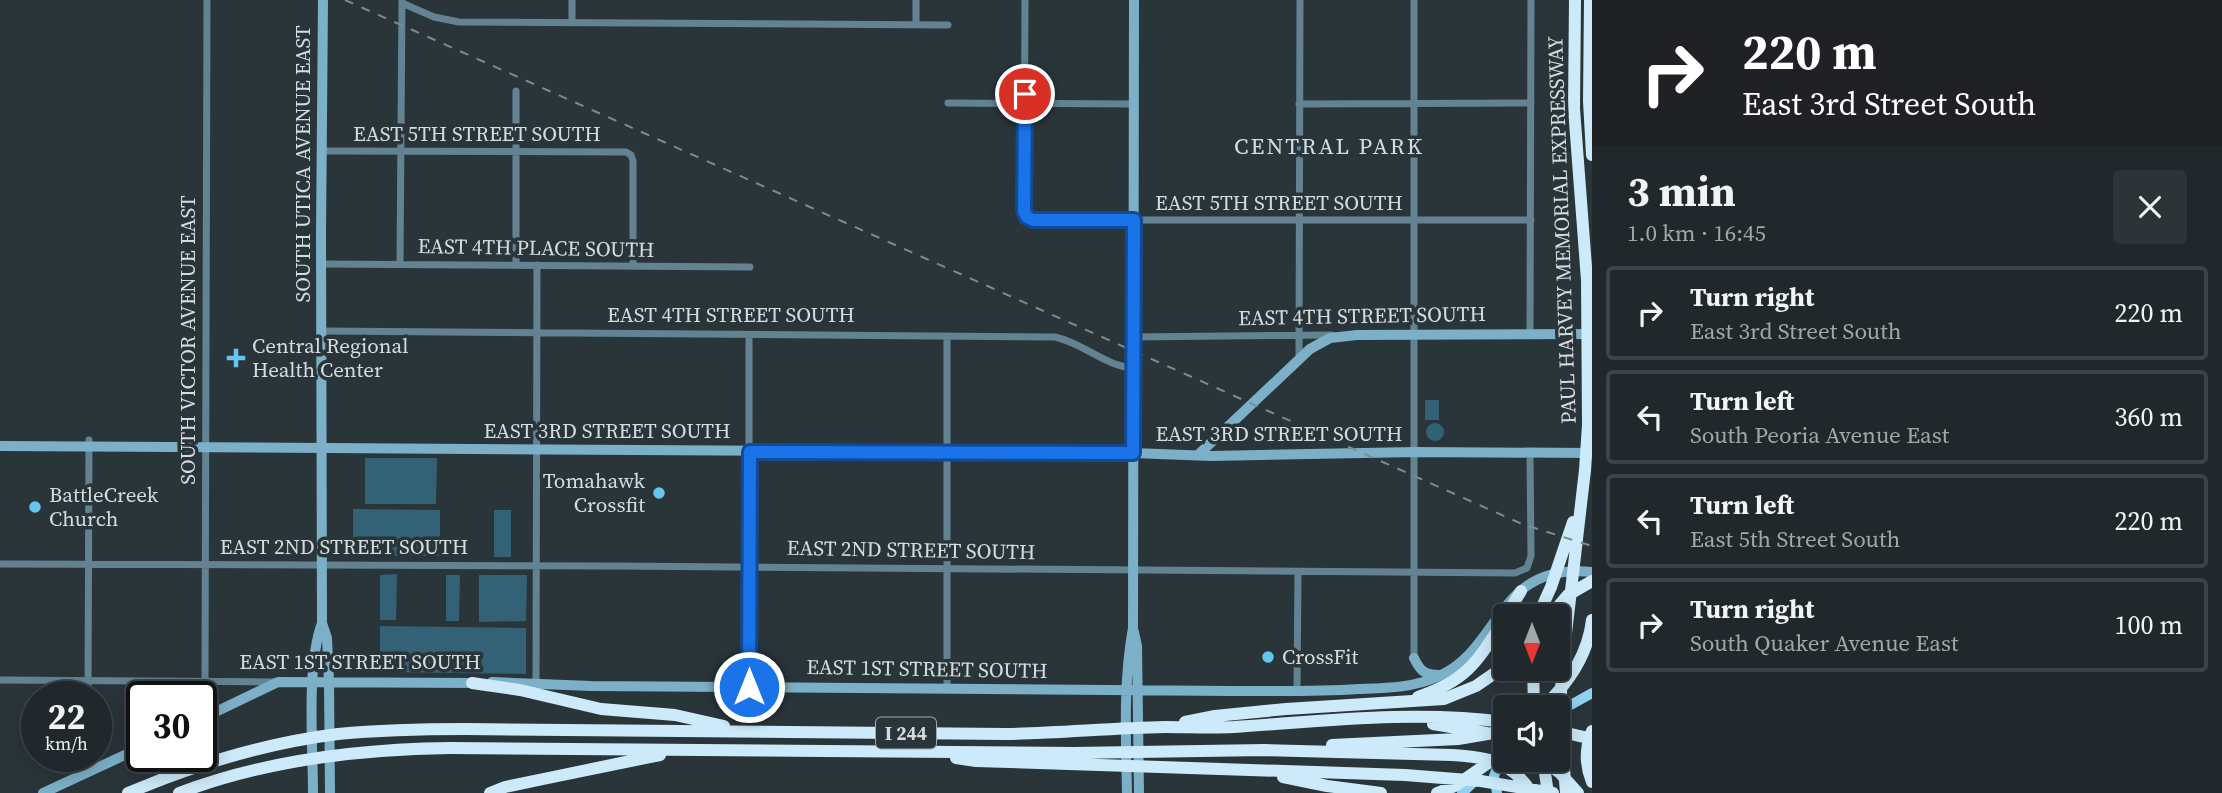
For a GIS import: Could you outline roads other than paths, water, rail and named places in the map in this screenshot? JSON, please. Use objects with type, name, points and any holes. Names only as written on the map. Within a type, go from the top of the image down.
[{"type":"highway","name":"PAUL HARVEY MEMORIAL EXPRESSWAY","points":[[1566,793],[1561,731],[1561,686],[1588,425],[1588,321],[1574,108],[1575,0]]},
{"type":"highway","name":"PAUL HARVEY MEMORIAL EXPRESSWAY","points":[[1591,7],[1589,101],[1592,155]]},
{"type":"highway","points":[[1543,604],[1582,495]]},
{"type":"highway","points":[[1560,604],[1568,595],[1592,580]]},
{"type":"highway","points":[[1514,604],[1521,591]]},
{"type":"highway","points":[[1554,695],[1568,680],[1580,660],[1592,620]]},
{"type":"highway","points":[[1403,702],[1439,689],[1464,675],[1493,638]]},
{"type":"highway","points":[[1164,727],[1227,715],[1431,701],[1458,694],[1493,675]]},
{"type":"highway","points":[[472,683],[520,690],[601,709],[675,715],[752,732]]},
{"type":"highway","points":[[1380,717],[1483,732],[1493,739]]},
{"type":"highway","name":"I 244","points":[[128,793],[222,759],[295,741],[337,734],[421,729],[1006,734],[1164,727],[1218,728],[1380,717],[1493,720]]},
{"type":"highway","points":[[1592,731],[1588,742],[1587,761],[1592,782]]},
{"type":"highway","points":[[1102,759],[1164,752],[1265,750],[1458,739],[1493,733]]},
{"type":"highway","points":[[1570,733],[1592,738]]},
{"type":"highway","name":"I 244","points":[[179,793],[264,767],[363,751],[450,748],[905,752],[976,761],[1102,759],[1164,767],[1432,776],[1489,782],[1550,793]]},
{"type":"highway","points":[[490,793],[505,787],[682,750]]},
{"type":"highway","points":[[1265,750],[1452,755],[1491,760],[1516,773],[1532,793]]},
{"type":"highway","points":[[1437,793],[1455,786],[1493,756]]},
{"type":"highway","points":[[1245,769],[1327,786],[1381,793]]},
{"type":"highway","points":[[1546,772],[1550,793]]},
{"type":"highway","points":[[1559,772],[1578,793]]},
{"type":"main road","name":"SOUTH UTICA AVENUE EAST","points":[[313,789],[314,682],[317,638],[322,623],[323,0]]},
{"type":"main road","points":[[1134,0],[1133,628],[1138,646],[1133,691],[1139,793]]},
{"type":"main road","name":"EAST 4TH STREET SOUTH","points":[[1349,335],[1592,334]]},
{"type":"main road","points":[[1199,454],[1299,359],[1324,340],[1349,335]]},
{"type":"main road","name":"EAST 3RD STREET SOUTH","points":[[0,446],[89,443],[205,448],[1133,453],[1211,456],[1415,452],[1592,453]]},
{"type":"main road","points":[[1521,591],[1538,580],[1558,573],[1592,572]]},
{"type":"main road","name":"EAST 1ST STREET SOUTH","points":[[278,682],[508,681],[591,686],[1333,691],[1411,685],[1443,675],[1470,653],[1504,606],[1521,591]]},
{"type":"main road","name":"SOUTH UTICA AVENUE EAST","points":[[322,623],[327,638],[330,788]]},
{"type":"main road","points":[[1414,658],[1425,674],[1443,675]]},
{"type":"main road","points":[[1411,685],[1414,658]]},
{"type":"main road","points":[[217,711],[278,682]]},
{"type":"main road","points":[[1127,793],[1126,706],[1133,691]]},
{"type":"main road","points":[[1570,705],[1592,692]]},
{"type":"main road","points":[[1462,793],[1493,760]]},
{"type":"main road","points":[[43,793],[89,772]]},
{"type":"main road","points":[[1496,772],[1497,793]]},
{"type":"street","name":"SOUTH VICTOR AVENUE EAST","points":[[205,681],[207,0]]},
{"type":"street","points":[[572,0],[572,23]]},
{"type":"street","points":[[916,0],[916,25]]},
{"type":"street","points":[[1025,0],[1025,104]]},
{"type":"street","points":[[1299,359],[1300,0]]},
{"type":"street","points":[[1414,0],[1414,658]]},
{"type":"street","points":[[1530,334],[1531,0]]},
{"type":"street","points":[[400,264],[402,1],[445,20],[948,25]]},
{"type":"street","points":[[516,90],[516,265]]},
{"type":"street","points":[[948,103],[1134,104]]},
{"type":"street","points":[[1300,104],[1531,103]]},
{"type":"street","name":"EAST 5TH STREET SOUTH","points":[[1025,104],[1024,211],[1027,217],[1033,220],[1531,220]]},
{"type":"street","name":"EAST 5TH STREET SOUTH","points":[[322,151],[626,152],[634,160],[633,266]]},
{"type":"street","name":"EAST 4TH PLACE SOUTH","points":[[321,264],[750,267]]},
{"type":"street","points":[[536,683],[537,265]]},
{"type":"street","name":"EAST 4TH STREET SOUTH","points":[[322,331],[1055,337],[1067,340],[1122,367],[1133,368]]},
{"type":"street","points":[[749,335],[749,687]]},
{"type":"street","name":"EAST 4TH STREET SOUTH","points":[[1133,337],[1349,335]]},
{"type":"street","points":[[947,336],[947,689]]},
{"type":"street","points":[[88,681],[89,443]]},
{"type":"street","name":"EAST 2ND STREET SOUTH","points":[[0,564],[1515,573],[1527,568],[1531,556],[1530,452]]},
{"type":"street","points":[[1297,691],[1298,572]]},
{"type":"street","name":"EAST 1ST STREET SOUTH","points":[[0,680],[88,681]]},
{"type":"street","name":"EAST 1ST STREET SOUTH","points":[[217,681],[278,682]]},
{"type":"railway","points":[[345,0],[1522,524],[1592,546]]},
{"type":"place","name":"Central Regional Health Center","points":[[236,358]]},
{"type":"place","name":"Tomahawk Crossfit","points":[[659,493]]},
{"type":"place","name":"BattleCreek Church","points":[[35,507]]},
{"type":"place","name":"CrossFit","points":[[1268,657]]},
{"type":"district","name":"CENTRAL PARK","points":[[1329,146]]}]
